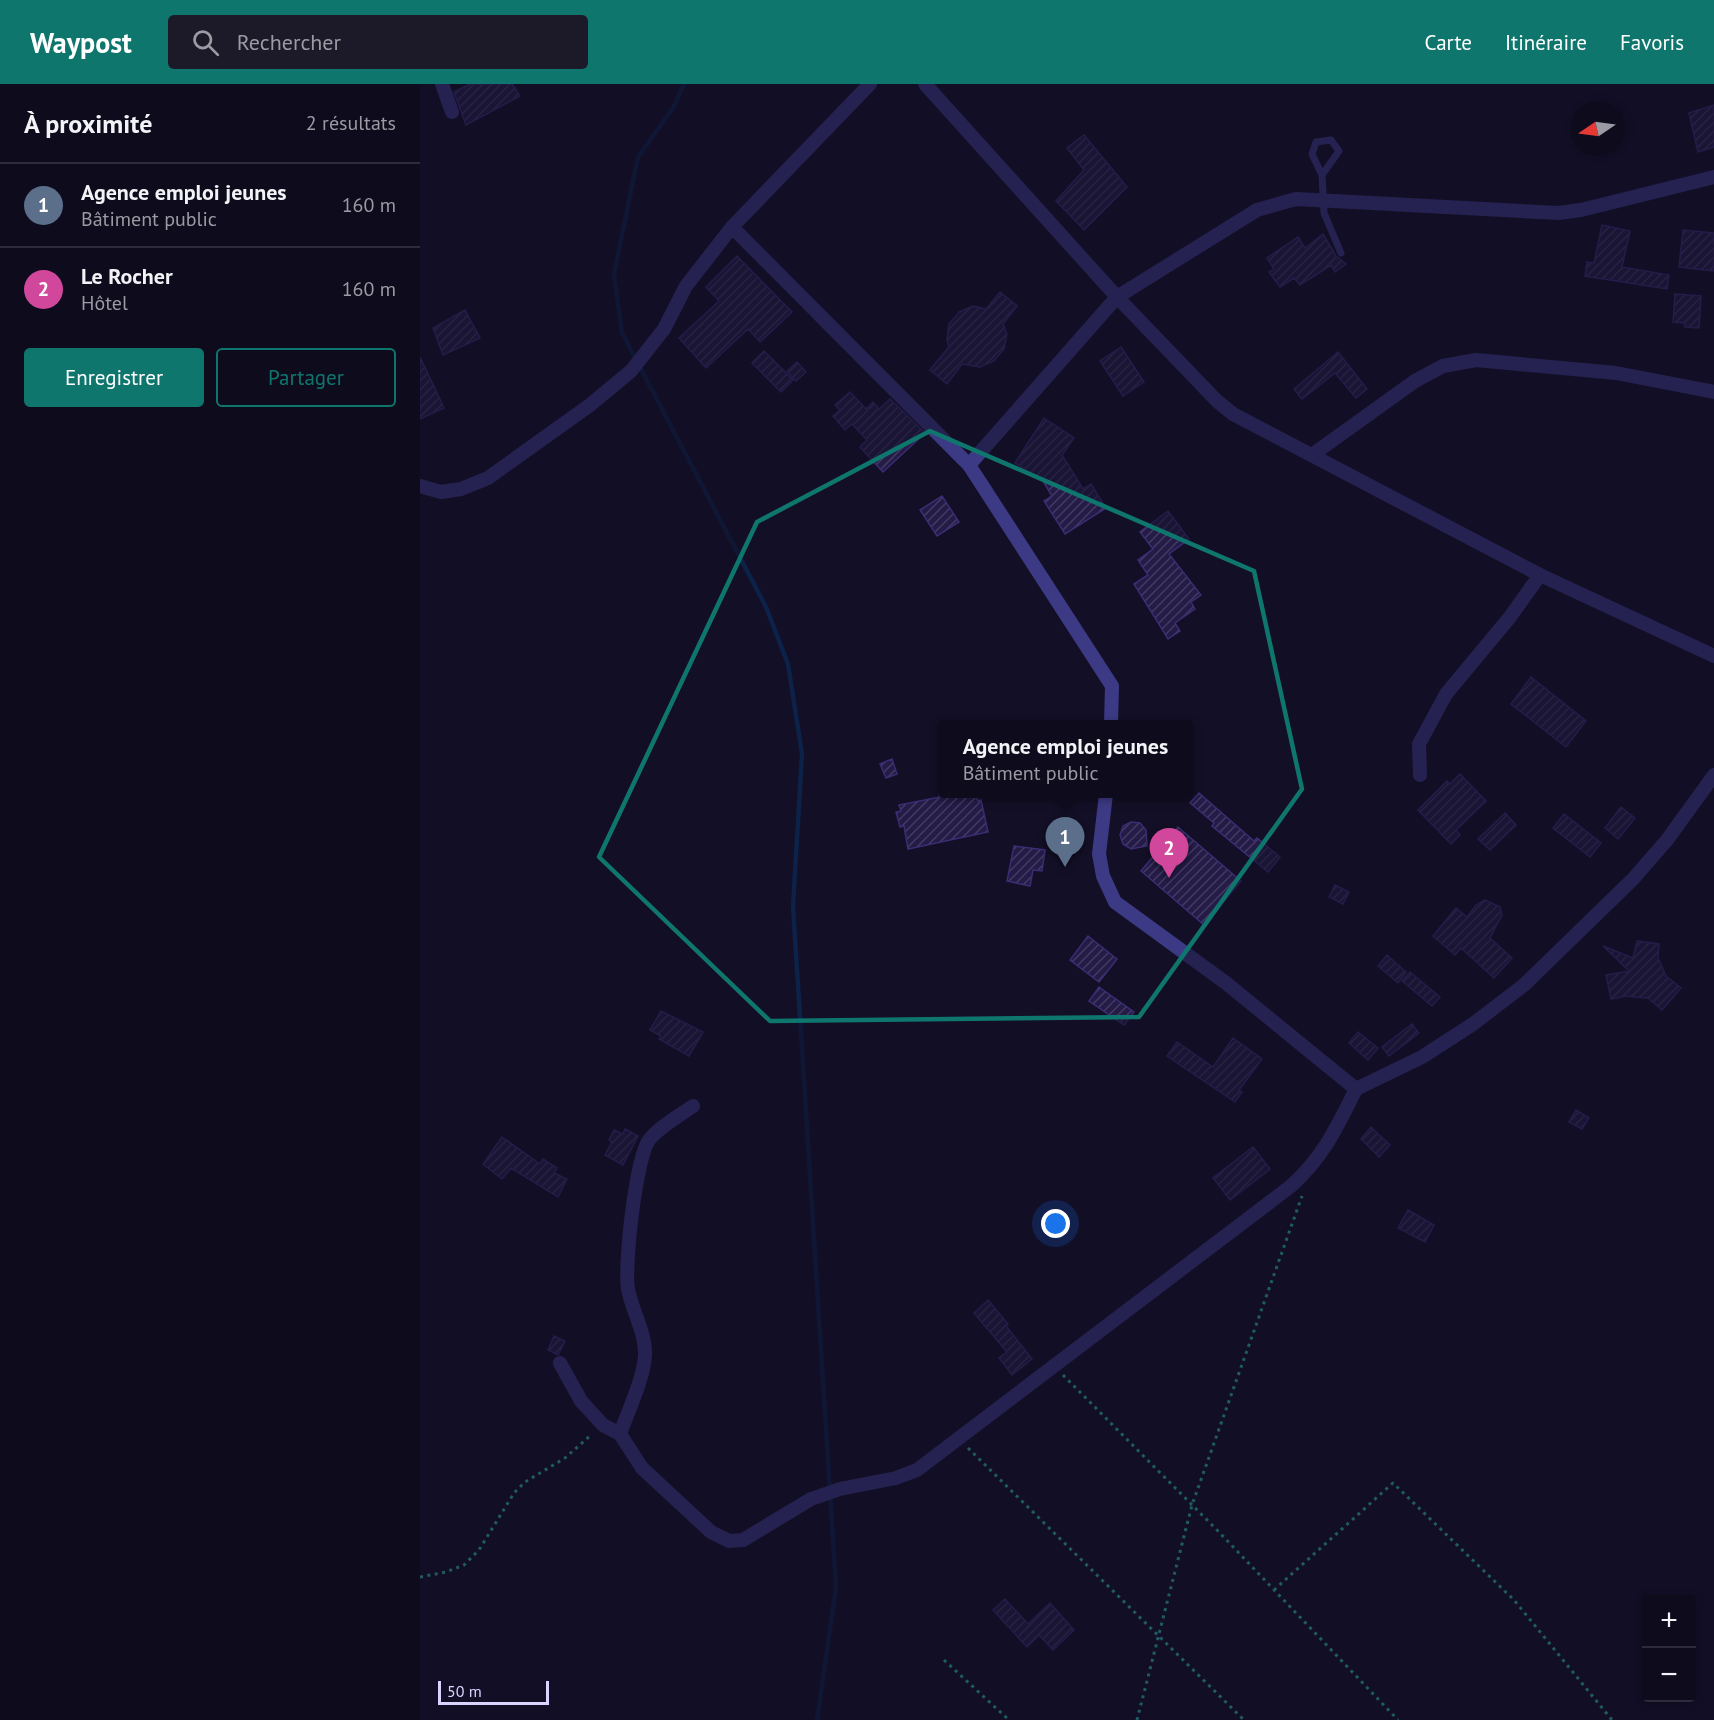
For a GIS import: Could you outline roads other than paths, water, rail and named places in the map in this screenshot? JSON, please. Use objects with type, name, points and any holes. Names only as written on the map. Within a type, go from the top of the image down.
[{"type":"street","points":[[442,84],[452,112]]},
{"type":"street","points":[[420,486],[441,492],[461,489],[488,478],[590,405],[631,370],[664,328],[686,286],[732,226],[870,84]]},
{"type":"street","points":[[925,84],[1117,297],[1217,402],[1233,414],[1540,575],[1714,656]]},
{"type":"street","points":[[969,465],[1117,297],[1257,210],[1296,199],[1559,213],[1581,210],[1714,177]]},
{"type":"street","points":[[732,226],[969,465],[1112,686],[1111,720]]},
{"type":"street","points":[[1312,455],[1415,381],[1443,366],[1476,360],[1616,373],[1714,392]]},
{"type":"street","points":[[1420,775],[1419,744],[1446,694],[1510,617],[1540,575]]},
{"type":"street","points":[[560,1363],[582,1401],[603,1425],[620,1434],[642,1468],[711,1532],[736,1542],[811,1499],[840,1489],[896,1478],[917,1470],[1292,1186],[1313,1166],[1329,1144],[1356,1089],[1422,1056],[1473,1024],[1524,985],[1633,879],[1667,840],[1714,775]]},
{"type":"street","points":[[1106,798],[1099,854],[1103,876],[1115,902],[1226,983],[1356,1089]]},
{"type":"street","points":[[620,1434],[645,1358],[642,1333],[628,1288],[627,1270],[630,1230],[644,1152],[650,1139],[693,1106]]},
{"type":"lane","points":[[1322,175],[1339,151],[1331,140],[1316,142],[1312,154],[1322,175],[1324,213],[1341,253]]},
{"type":"waterway","points":[[684,84],[673,108],[638,157],[614,274],[622,333],[766,607],[788,664],[802,754],[793,906],[836,1587],[817,1720]]},
{"type":"place","name":"Agence emploi jeunes","points":[[1065,867]]},
{"type":"place","name":"Le Rocher","points":[[1169,878]]}]
